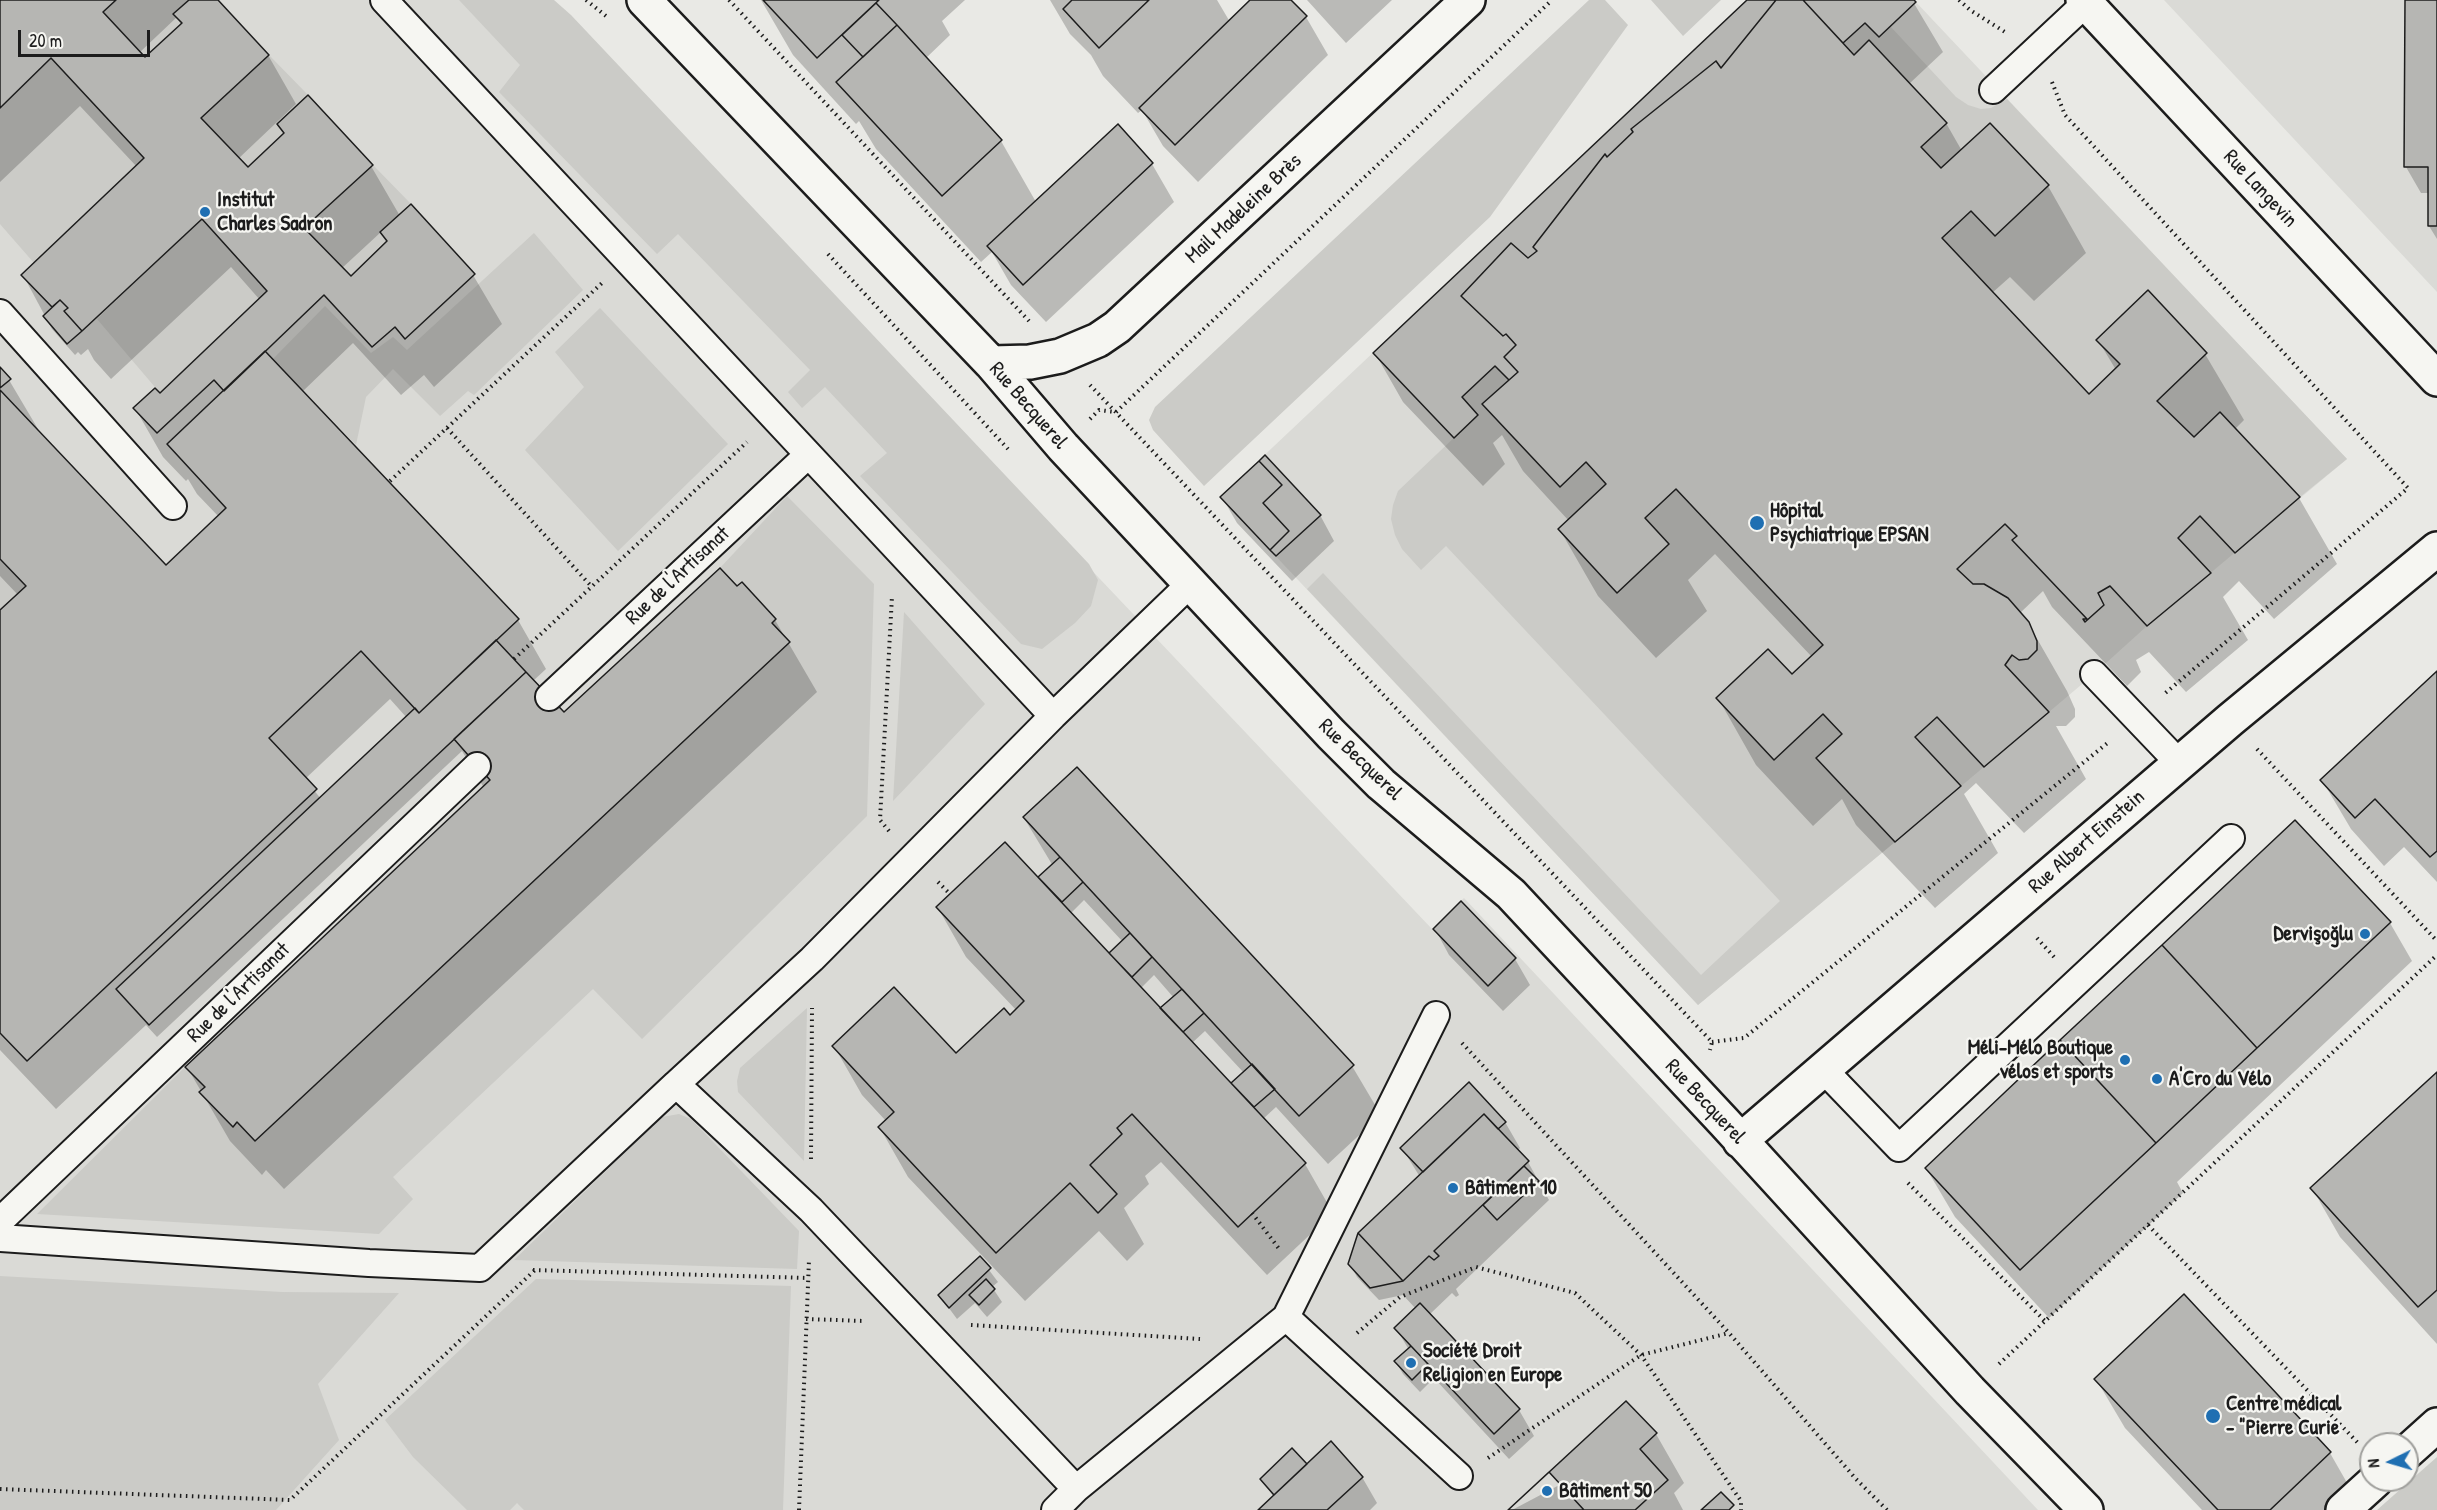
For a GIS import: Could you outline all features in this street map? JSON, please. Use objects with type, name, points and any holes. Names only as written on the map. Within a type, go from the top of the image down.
[{"type":"street","name":"Rue Becquerel","points":[[644,0],[991,363],[1063,447],[1331,734],[1381,784],[1511,894],[1970,1391],[2086,1510]]},
{"type":"street","name":"Mail Madeleine Brès","points":[[991,363],[1030,362],[1060,356],[1098,340],[1117,327],[1468,0]]},
{"type":"street","name":"Rue Langevin","points":[[2084,2],[2437,379]]},
{"type":"street","name":"Rue Albert Einstein","points":[[1740,1141],[2179,763],[2437,549]]},
{"type":"street","points":[[2419,1441],[2437,1425]]},
{"type":"street","points":[[2343,1510],[2363,1492]]},
{"type":"lane","points":[[384,0],[1053,716]]},
{"type":"lane","points":[[1993,90],[2034,54],[2084,2]]},
{"type":"lane","points":[[0,313],[173,506]]},
{"type":"lane","name":"Rue de l'Artisanat","points":[[549,697],[808,455]]},
{"type":"lane","points":[[0,1238],[369,1263],[480,1268],[812,959],[1053,716],[1190,584]]},
{"type":"lane","points":[[2094,674],[2179,763]]},
{"type":"lane","name":"Rue de l'Artisanat","points":[[0,1221],[477,766]]},
{"type":"lane","points":[[1823,1069],[1899,1148],[2231,838]]},
{"type":"lane","points":[[1055,1510],[1076,1490],[1286,1317],[1436,1015]]},
{"type":"lane","points":[[676,1084],[811,1210],[1076,1490]]},
{"type":"lane","points":[[1286,1317],[1459,1476]]},
{"type":"path","points":[[729,0],[1060,356],[1116,412],[1712,1042]]},
{"type":"path","points":[[1116,412],[1552,0]]},
{"type":"path","points":[[1712,1042],[1744,1038],[2136,717],[2408,488],[2065,115],[2048,71],[2034,54],[2018,39],[1970,10],[1959,0]]},
{"type":"path","points":[[390,482],[627,260]]},
{"type":"path","points":[[514,659],[774,417]]},
{"type":"path","points":[[447,428],[592,587]]},
{"type":"path","points":[[895,547],[879,820],[948,892]]},
{"type":"path","points":[[2230,720],[2437,941]]},
{"type":"path","points":[[2010,908],[2077,982]]},
{"type":"path","points":[[1970,1391],[2437,955]]},
{"type":"path","points":[[1436,1015],[1729,1332],[1856,1479],[1887,1510]]},
{"type":"path","points":[[1708,1060],[1712,1042]]},
{"type":"path","points":[[1899,1148],[1898,1172],[2044,1322]]},
{"type":"path","points":[[2148,1225],[2359,1444]]},
{"type":"path","points":[[1329,1356],[1400,1297],[1476,1267],[1575,1293],[1641,1355],[1741,1501],[1741,1510]]},
{"type":"path","points":[[480,1268],[808,1278]]},
{"type":"path","points":[[0,1489],[290,1500],[535,1270]]},
{"type":"path","points":[[806,1319],[917,1322],[1255,1342]]},
{"type":"path","points":[[1459,1476],[1641,1355],[1729,1332]]},
{"type":"shaded area","points":[[0,0],[540,0],[619,72],[1432,929],[1464,898],[2038,1510],[0,1510]]},
{"type":"shaded area","points":[[116,0],[189,0],[174,14],[182,23],[145,57],[103,12]]},
{"type":"shaded area","points":[[459,0],[554,0],[571,15],[1089,564],[1098,580],[1091,606],[1075,623],[1042,649],[1021,644],[860,476],[887,453],[825,387],[802,408],[788,392],[810,370],[678,234],[657,254],[499,92],[520,65]]},
{"type":"shaded area","points":[[1589,0],[1605,0],[1628,25],[1490,217],[1204,486],[1153,430],[1149,420],[1155,407]]},
{"type":"shaded area","points":[[1651,0],[1721,0],[1683,36]]},
{"type":"shaded area","name":"Hôpital Psychiatrique EPSAN","points":[[1747,0],[1914,0],[2347,459],[2147,626],[2094,674],[1895,842],[1698,1005],[1220,497]]},
{"type":"shaded area","points":[[2164,0],[2437,0],[2437,292]]},
{"type":"shaded area","points":[[1865,23],[1879,37],[1890,26],[1956,97],[1968,105],[1981,109],[1991,108],[2007,99],[2347,459],[2300,497],[2220,413],[2194,437],[2157,401],[2206,353],[2148,290],[2096,339],[2120,364],[2089,394],[1942,238],[1971,211],[1995,236],[2048,185],[1990,123],[1941,168],[1921,147],[1947,122],[1869,41],[1854,55],[1843,43]]},
{"type":"shaded area","points":[[269,55],[308,95],[284,133],[248,167],[201,118]]},
{"type":"shaded area","points":[[51,58],[144,158],[34,263],[0,224],[0,108]]},
{"type":"shaded area","points":[[373,165],[411,204],[380,232],[387,241],[351,276],[304,228]]},
{"type":"shaded area","points":[[202,219],[267,291],[160,393],[97,319]]},
{"type":"shaded area","points":[[534,233],[583,290],[474,395],[468,391],[440,416],[393,369],[366,397],[356,445],[273,359],[325,306],[371,353],[393,337],[407,350]]},
{"type":"shaded area","points":[[600,308],[728,444],[618,551],[525,450],[584,387],[555,352]]},
{"type":"shaded area","points":[[1495,366],[1509,380],[1483,404],[1586,462],[1606,484],[1558,529],[1617,593],[1669,544],[1645,518],[1676,489],[1823,645],[1792,674],[1768,649],[1716,698],[1774,760],[1823,714],[1842,734],[1816,758],[1895,842],[1698,1005],[1307,589],[1323,573],[1701,975],[1780,901],[1446,546],[1421,570],[1402,549],[1391,519],[1398,491],[1478,415],[1462,397]]},
{"type":"shaded area","points":[[787,496],[874,584],[867,816],[642,1039],[593,989],[393,1177],[413,1199],[379,1234],[37,1214],[185,1067],[205,1087],[200,1092],[232,1126],[237,1122],[255,1141],[789,643],[772,623],[776,618],[742,582],[737,586],[720,568]]},
{"type":"shaded area","points":[[0,559],[26,586],[0,610]]},
{"type":"shaded area","points":[[904,612],[985,704],[893,801]]},
{"type":"shaded area","points":[[807,1008],[804,1161],[738,1092],[737,1081],[740,1068]]},
{"type":"shaded area","points":[[679,1114],[691,1119],[799,1231],[797,1269],[514,1260],[662,1117]]},
{"type":"shaded area","points":[[0,1276],[282,1292],[399,1293],[318,1384],[339,1440],[276,1510],[0,1510]]},
{"type":"shaded area","points":[[536,1279],[791,1286],[783,1510],[524,1510],[517,1503],[510,1510],[467,1510],[413,1457],[385,1420]]},
{"type":"shaded area","points":[[2437,1457],[2437,1510],[2377,1510],[2397,1492],[2419,1492],[2419,1473]]},
{"type":"building","name":"Institut Charles Sadron","points":[[0,0],[116,0],[103,12],[145,57],[182,23],[173,14],[189,0],[218,0],[269,55],[201,118],[248,167],[284,133],[277,124],[308,95],[373,165],[304,228],[351,276],[387,241],[380,232],[411,204],[475,274],[405,339],[395,327],[372,347],[324,295],[224,391],[214,380],[157,433],[133,408],[155,388],[160,393],[267,291],[202,219],[82,331],[64,311],[68,308],[60,300],[52,307],[21,275],[144,158],[51,58],[0,108]]},
{"type":"building","points":[[763,0],[879,0],[817,58]]},
{"type":"building","points":[[1072,0],[1149,0],[1099,48],[1063,9]]},
{"type":"building","points":[[1250,0],[1291,0],[1307,16],[1175,145],[1139,108]]},
{"type":"building","points":[[1747,0],[1776,0],[1721,68],[1716,61],[1631,129],[1633,132],[1607,157],[1605,154],[1533,247],[1537,251],[1528,258],[1511,243],[1461,296],[1503,336],[1506,334],[1516,345],[1504,357],[1518,372],[1509,380],[1495,366],[1462,397],[1478,415],[1454,438],[1373,353]]},
{"type":"building","points":[[1776,0],[1803,0],[1854,55],[1869,40],[1947,123],[1921,147],[1941,168],[1990,123],[2049,185],[1995,236],[1971,211],[1942,238],[2089,394],[2120,364],[2096,340],[2148,290],[2207,353],[2157,401],[2194,437],[2220,412],[2300,497],[2235,553],[2200,516],[2178,538],[2211,573],[2147,626],[2110,586],[2098,593],[2104,605],[2085,622],[2083,619],[2087,619],[2012,540],[2017,536],[2005,524],[1957,569],[1973,584],[1984,584],[2008,598],[2029,622],[2037,641],[2037,650],[2028,659],[2019,660],[2012,655],[2005,665],[2049,712],[1984,767],[1937,717],[1915,737],[1961,786],[1895,842],[1816,758],[1842,734],[1823,714],[1774,760],[1716,698],[1768,649],[1792,674],[1823,645],[1676,489],[1645,518],[1669,544],[1617,593],[1558,529],[1606,484],[1586,462],[1560,487],[1482,404],[1518,372],[1504,357],[1516,345],[1506,334],[1503,336],[1461,296],[1511,243],[1528,258],[1537,251],[1533,247],[1605,154],[1607,157],[1633,132],[1631,129],[1716,61],[1721,68]]},
{"type":"building","points":[[1803,0],[1914,0],[1916,2],[1879,37],[1865,23],[1843,43]]},
{"type":"building","points":[[2405,0],[2437,0],[2437,226],[2428,226],[2428,167],[2404,167]]},
{"type":"building","points":[[876,3],[897,25],[863,57],[842,35]]},
{"type":"building","points":[[897,25],[1002,140],[942,196],[836,82]]},
{"type":"building","points":[[1118,124],[1153,163],[1023,285],[987,246]]},
{"type":"building","points":[[60,300],[68,308],[64,311],[82,331],[67,344],[43,316]]},
{"type":"building","points":[[265,351],[519,619],[419,713],[361,651],[269,738],[317,789],[27,1061],[0,1033],[0,610],[26,586],[0,559],[0,390],[166,565],[226,508],[167,444]]},
{"type":"building","points":[[0,367],[11,379],[0,388]]},
{"type":"building","points":[[1265,455],[1321,515],[1276,556],[1270,550],[1289,531],[1263,503],[1282,485],[1259,461]]},
{"type":"building","points":[[1259,461],[1282,485],[1263,503],[1289,531],[1270,550],[1220,497]]},
{"type":"building","points":[[720,568],[737,586],[742,582],[776,619],[772,623],[790,642],[255,1141],[237,1122],[233,1127],[199,1092],[205,1087],[185,1067],[490,780],[454,739],[526,672],[564,712]]},
{"type":"building","points":[[496,640],[526,672],[149,1025],[116,989],[415,708],[419,713]]},
{"type":"building","points":[[2437,671],[2437,851],[2430,857],[2375,799],[2355,818],[2320,780]]},
{"type":"building","points":[[1077,767],[1354,1065],[1299,1116],[1023,817]]},
{"type":"building","points":[[2295,820],[2391,922],[2257,1048],[2162,945]]},
{"type":"building","points":[[1005,842],[1306,1163],[1238,1227],[1132,1114],[1117,1128],[1122,1134],[1090,1165],[1117,1194],[1098,1213],[1070,1183],[996,1253],[878,1127],[894,1112],[832,1046],[894,987],[956,1053],[1004,1008],[1010,1015],[1024,1001],[936,907]]},
{"type":"building","points":[[1060,857],[1083,882],[1062,902],[1038,877]]},
{"type":"building","points":[[1461,901],[1516,958],[1488,986],[1433,929]]},
{"type":"building","points":[[1130,933],[1152,957],[1132,977],[1109,953]]},
{"type":"building","points":[[2162,945],[2257,1048],[2156,1143],[2060,1040]]},
{"type":"building","points":[[1182,989],[1204,1013],[1183,1032],[1160,1008]]},
{"type":"building","points":[[2060,1040],[2156,1143],[2020,1270],[1925,1168]]},
{"type":"building","points":[[1252,1064],[1275,1089],[1254,1107],[1231,1083]]},
{"type":"building","points":[[2437,1072],[2437,1290],[2418,1307],[2310,1188]]},
{"type":"building","points":[[1469,1082],[1506,1122],[1498,1129],[1484,1114],[1423,1172],[1400,1148]]},
{"type":"building","name":"Bâtiment 10","points":[[1484,1114],[1529,1161],[1434,1251],[1439,1256],[1434,1260],[1429,1256],[1403,1281],[1358,1233]]},
{"type":"building","points":[[1524,1166],[1539,1181],[1497,1220],[1483,1205]]},
{"type":"building","points":[[1358,1233],[1403,1281],[1370,1288],[1348,1264]]},
{"type":"building","points":[[980,1256],[991,1268],[949,1308],[938,1295]]},
{"type":"building","points":[[986,1279],[995,1289],[979,1305],[969,1295]]},
{"type":"building","name":"Centre médical - \"Pierre Curie","points":[[2184,1294],[2331,1452],[2270,1510],[2218,1510],[2094,1379]]},
{"type":"building","points":[[1420,1303],[1520,1409],[1494,1434],[1394,1328]]},
{"type":"building","name":"Société Droit Religion en Europe","points":[[1411,1346],[1428,1364],[1412,1380],[1394,1361]]},
{"type":"building","points":[[1626,1401],[1657,1433],[1640,1449],[1668,1480],[1635,1510],[1508,1510]]},
{"type":"building","points":[[1331,1441],[1363,1477],[1327,1510],[1258,1510]]},
{"type":"building","points":[[1292,1448],[1307,1464],[1274,1495],[1260,1479]]},
{"type":"building","name":"Bâtiment 50","points":[[1549,1472],[1584,1510],[1508,1510]]},
{"type":"building","points":[[1721,1492],[1734,1505],[1729,1510],[1701,1510]]},
{"type":"place","name":"Institut Charles Sadron","points":[[205,212]]},
{"type":"place","name":"Hôpital Psychiatrique EPSAN","points":[[1757,523]]},
{"type":"place","name":"Dervişoğlu","points":[[2365,934]]},
{"type":"place","name":"Méli-Mélo Boutique vélos et sports","points":[[2125,1060]]},
{"type":"place","name":"A'Cro du Vélo","points":[[2157,1079]]},
{"type":"place","name":"Bâtiment 10","points":[[1453,1188]]},
{"type":"place","name":"Société Droit Religion en Europe","points":[[1411,1363]]},
{"type":"place","name":"Centre médical - \"Pierre Curie","points":[[2213,1416]]},
{"type":"place","name":"Bâtiment 50","points":[[1547,1491]]}]
